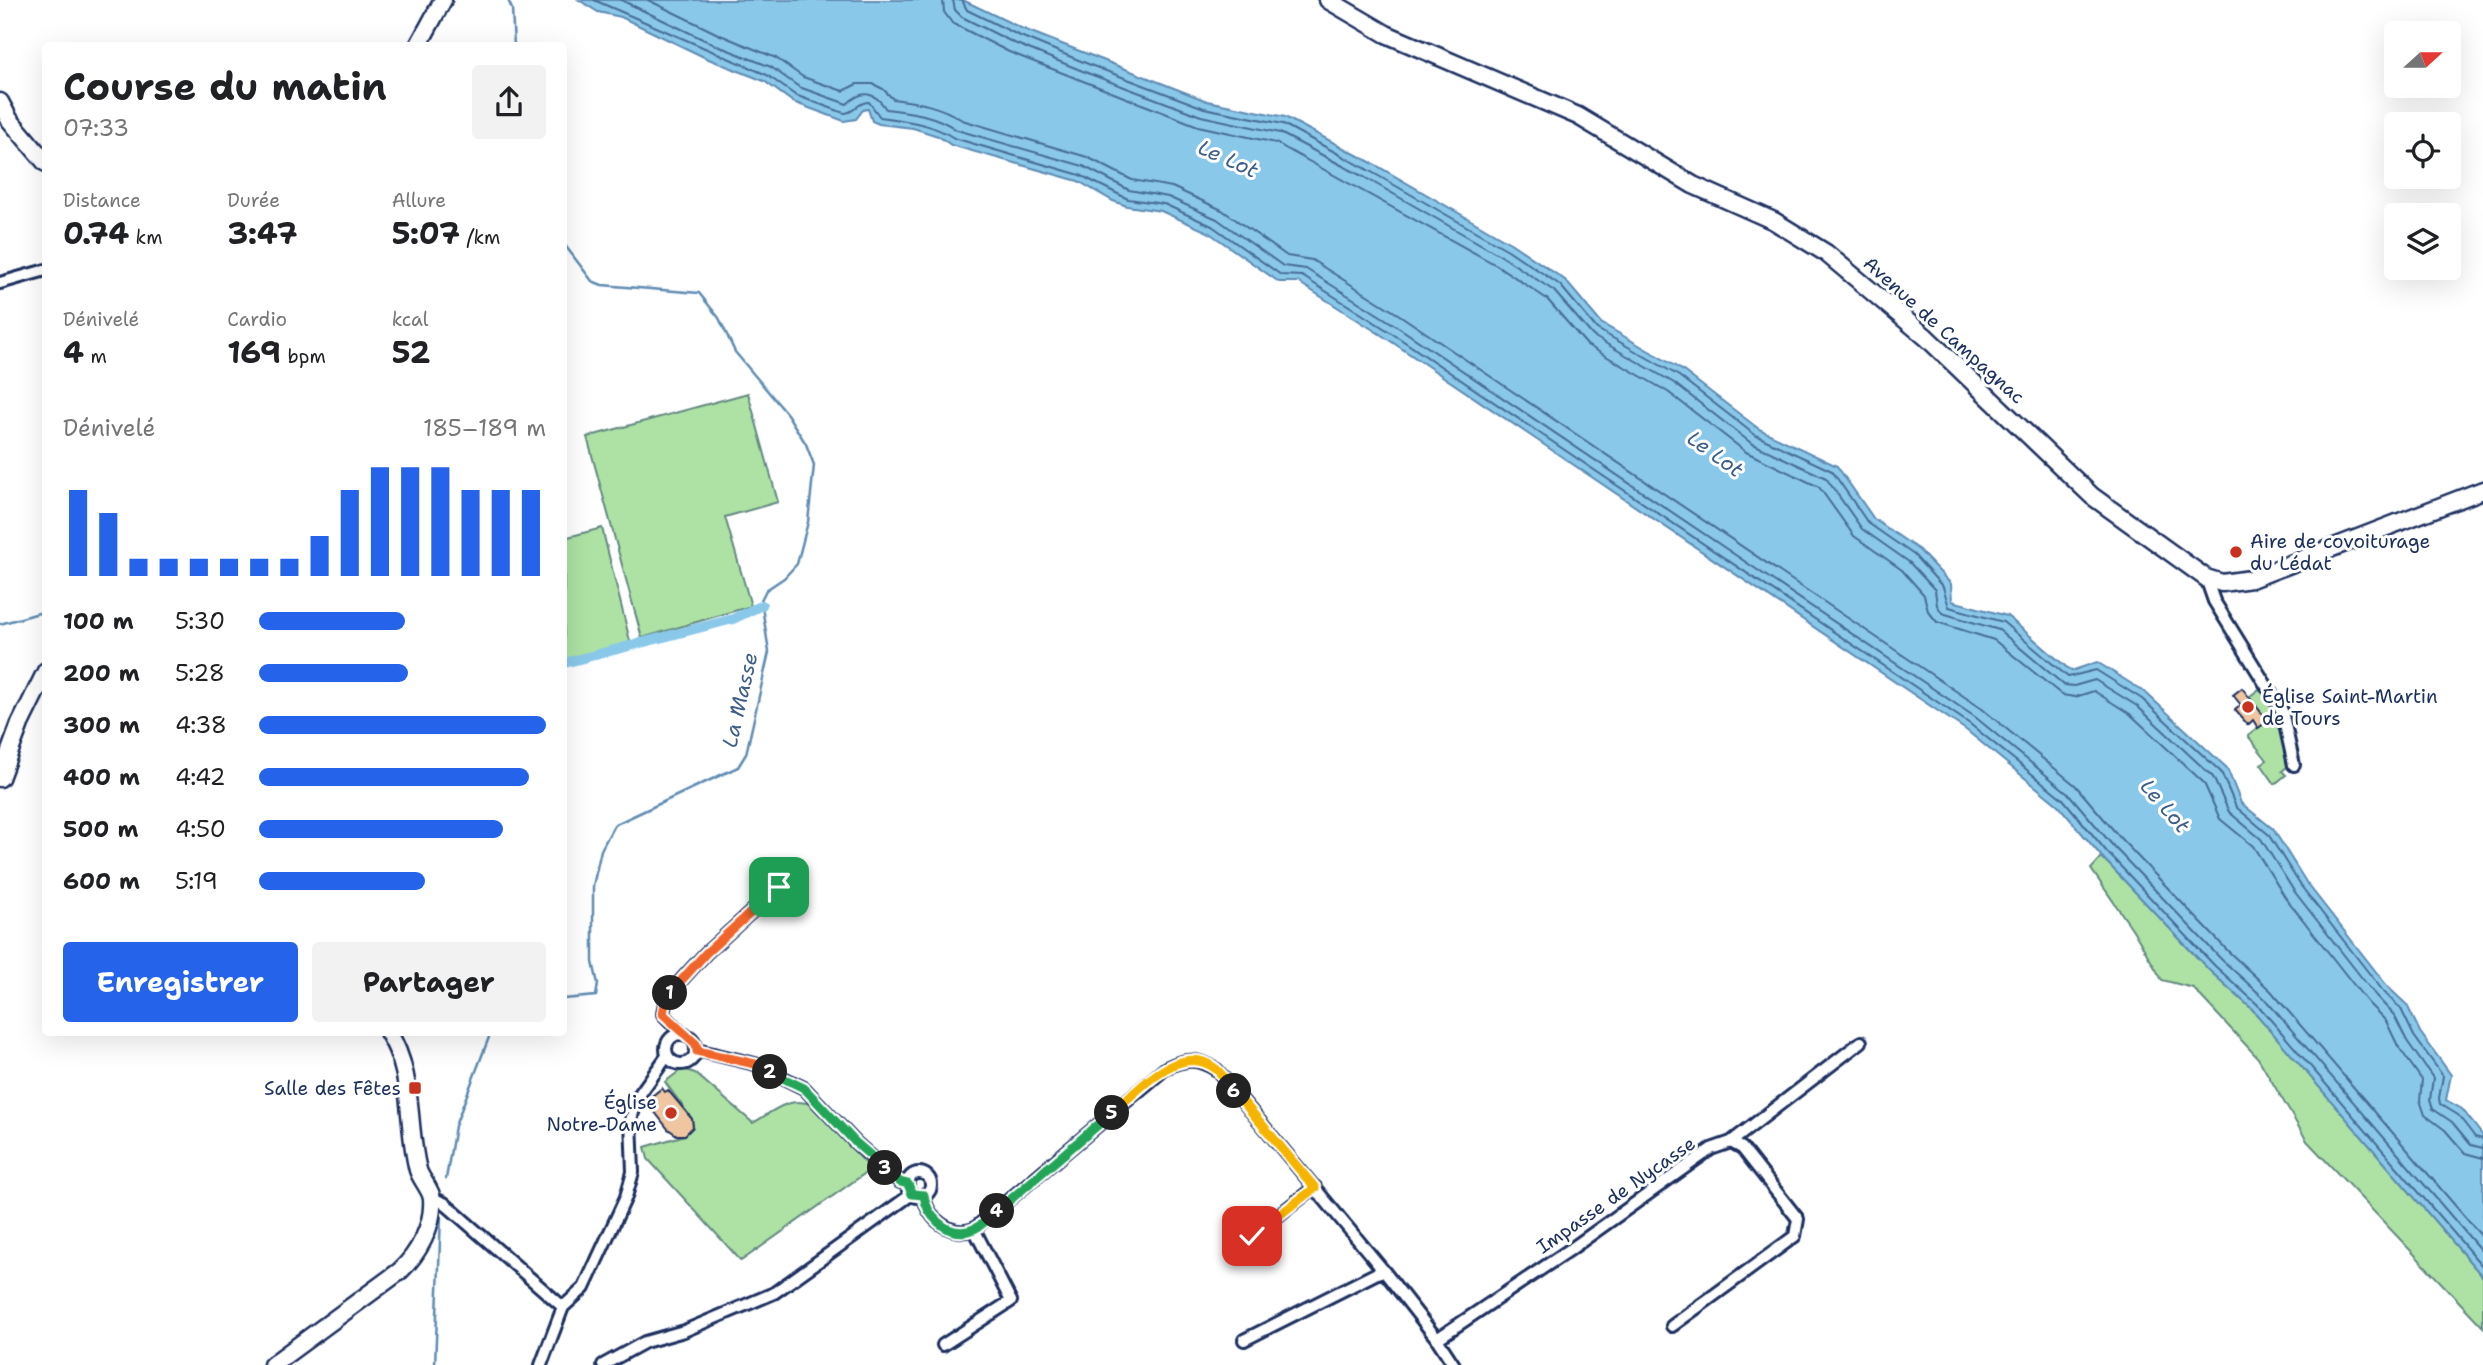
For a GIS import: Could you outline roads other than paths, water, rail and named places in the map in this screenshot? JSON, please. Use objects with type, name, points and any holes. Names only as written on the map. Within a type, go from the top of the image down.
[{"type":"street","points":[[420,42],[443,0]]},
{"type":"street","name":"Avenue de Campagnac","points":[[1328,0],[1386,34],[1578,116],[1693,185],[1774,221],[1826,253],[1926,337],[2092,496],[2206,578]]},
{"type":"street","points":[[0,102],[9,120],[42,158]]},
{"type":"street","points":[[0,283],[42,271]]},
{"type":"street","points":[[2206,578],[2222,583],[2251,579],[2483,490]]},
{"type":"street","points":[[2206,578],[2214,601],[2283,710],[2294,765]]},
{"type":"street","points":[[0,778],[20,724],[42,679]]},
{"type":"street","points":[[682,1034],[663,1014],[666,997],[706,953],[779,887]]},
{"type":"street","points":[[541,1365],[564,1307],[584,1288],[626,1197],[633,1172],[631,1120],[636,1098],[667,1056],[667,1043],[676,1035],[682,1034],[688,1035],[696,1044],[696,1056],[687,1064],[675,1064],[667,1056]]},
{"type":"street","points":[[272,1365],[400,1271],[416,1255],[430,1215],[432,1198],[418,1171],[405,1074],[390,1036]]},
{"type":"street","name":"Impasse de Nycasse","points":[[1437,1339],[1711,1149],[1731,1142],[1861,1042]]},
{"type":"street","points":[[697,1051],[755,1064],[804,1088],[856,1143],[900,1182],[915,1191],[925,1208],[941,1225],[961,1232],[974,1229],[1166,1068],[1180,1061],[1204,1062],[1217,1070],[1383,1270],[1454,1365]]},
{"type":"street","points":[[1672,1325],[1794,1236],[1798,1219],[1742,1148],[1731,1142]]},
{"type":"street","points":[[1252,1236],[1315,1188]]},
{"type":"street","points":[[603,1365],[645,1342],[684,1331],[774,1293],[915,1191]]},
{"type":"street","points":[[432,1198],[444,1203],[564,1307]]},
{"type":"street","points":[[943,1345],[1011,1301],[974,1229]]},
{"type":"street","points":[[1244,1340],[1383,1270]]},
{"type":"water","name":"Le Lot","points":[[579,0],[963,0],[1021,28],[1207,101],[1285,117],[1372,163],[1512,244],[1565,280],[1601,323],[1682,370],[1759,429],[1837,466],[1874,519],[1919,550],[1951,584],[1952,601],[2007,616],[2071,671],[2097,662],[2146,693],[2227,768],[2241,803],[2273,829],[2306,882],[2388,987],[2407,1005],[2420,1032],[2451,1075],[2446,1100],[2462,1109],[2483,1136],[2483,1277],[2252,1009],[2210,971],[2102,857],[2058,805],[1966,730],[1386,338],[1298,282],[1279,282],[1208,232],[1161,211],[1127,206],[1078,181],[951,145],[938,136],[913,128],[879,124],[872,121],[868,109],[863,110],[856,119],[844,121],[793,102],[764,81],[706,58],[621,17],[598,12]]},
{"type":"waterway","name":"La Masse","points":[[508,0],[512,9],[514,42]]},
{"type":"waterway","name":"La Masse","points":[[567,248],[592,281],[602,285],[699,293],[719,318],[735,352],[787,414],[806,444],[814,465],[808,522],[797,564],[784,578],[766,590],[761,600],[769,652],[746,754],[738,767],[614,825],[601,850],[593,886],[593,962],[598,984],[596,996],[567,999]]},
{"type":"waterway","points":[[567,662],[733,619],[762,605]]},
{"type":"waterway","name":"La Masse","points":[[0,624],[42,612]]},
{"type":"waterway","points":[[446,1179],[455,1126],[489,1036]]},
{"type":"waterway","points":[[435,1365],[441,1216]]},
{"type":"place","name":"Aire de covoiturage du Lédat","points":[[2236,552]]},
{"type":"place","name":"Église Saint-Martin de Tours","points":[[2248,707]]},
{"type":"place","name":"Salle des Fêtes","points":[[415,1088]]},
{"type":"place","name":"Église Notre-Dame","points":[[671,1113]]}]
